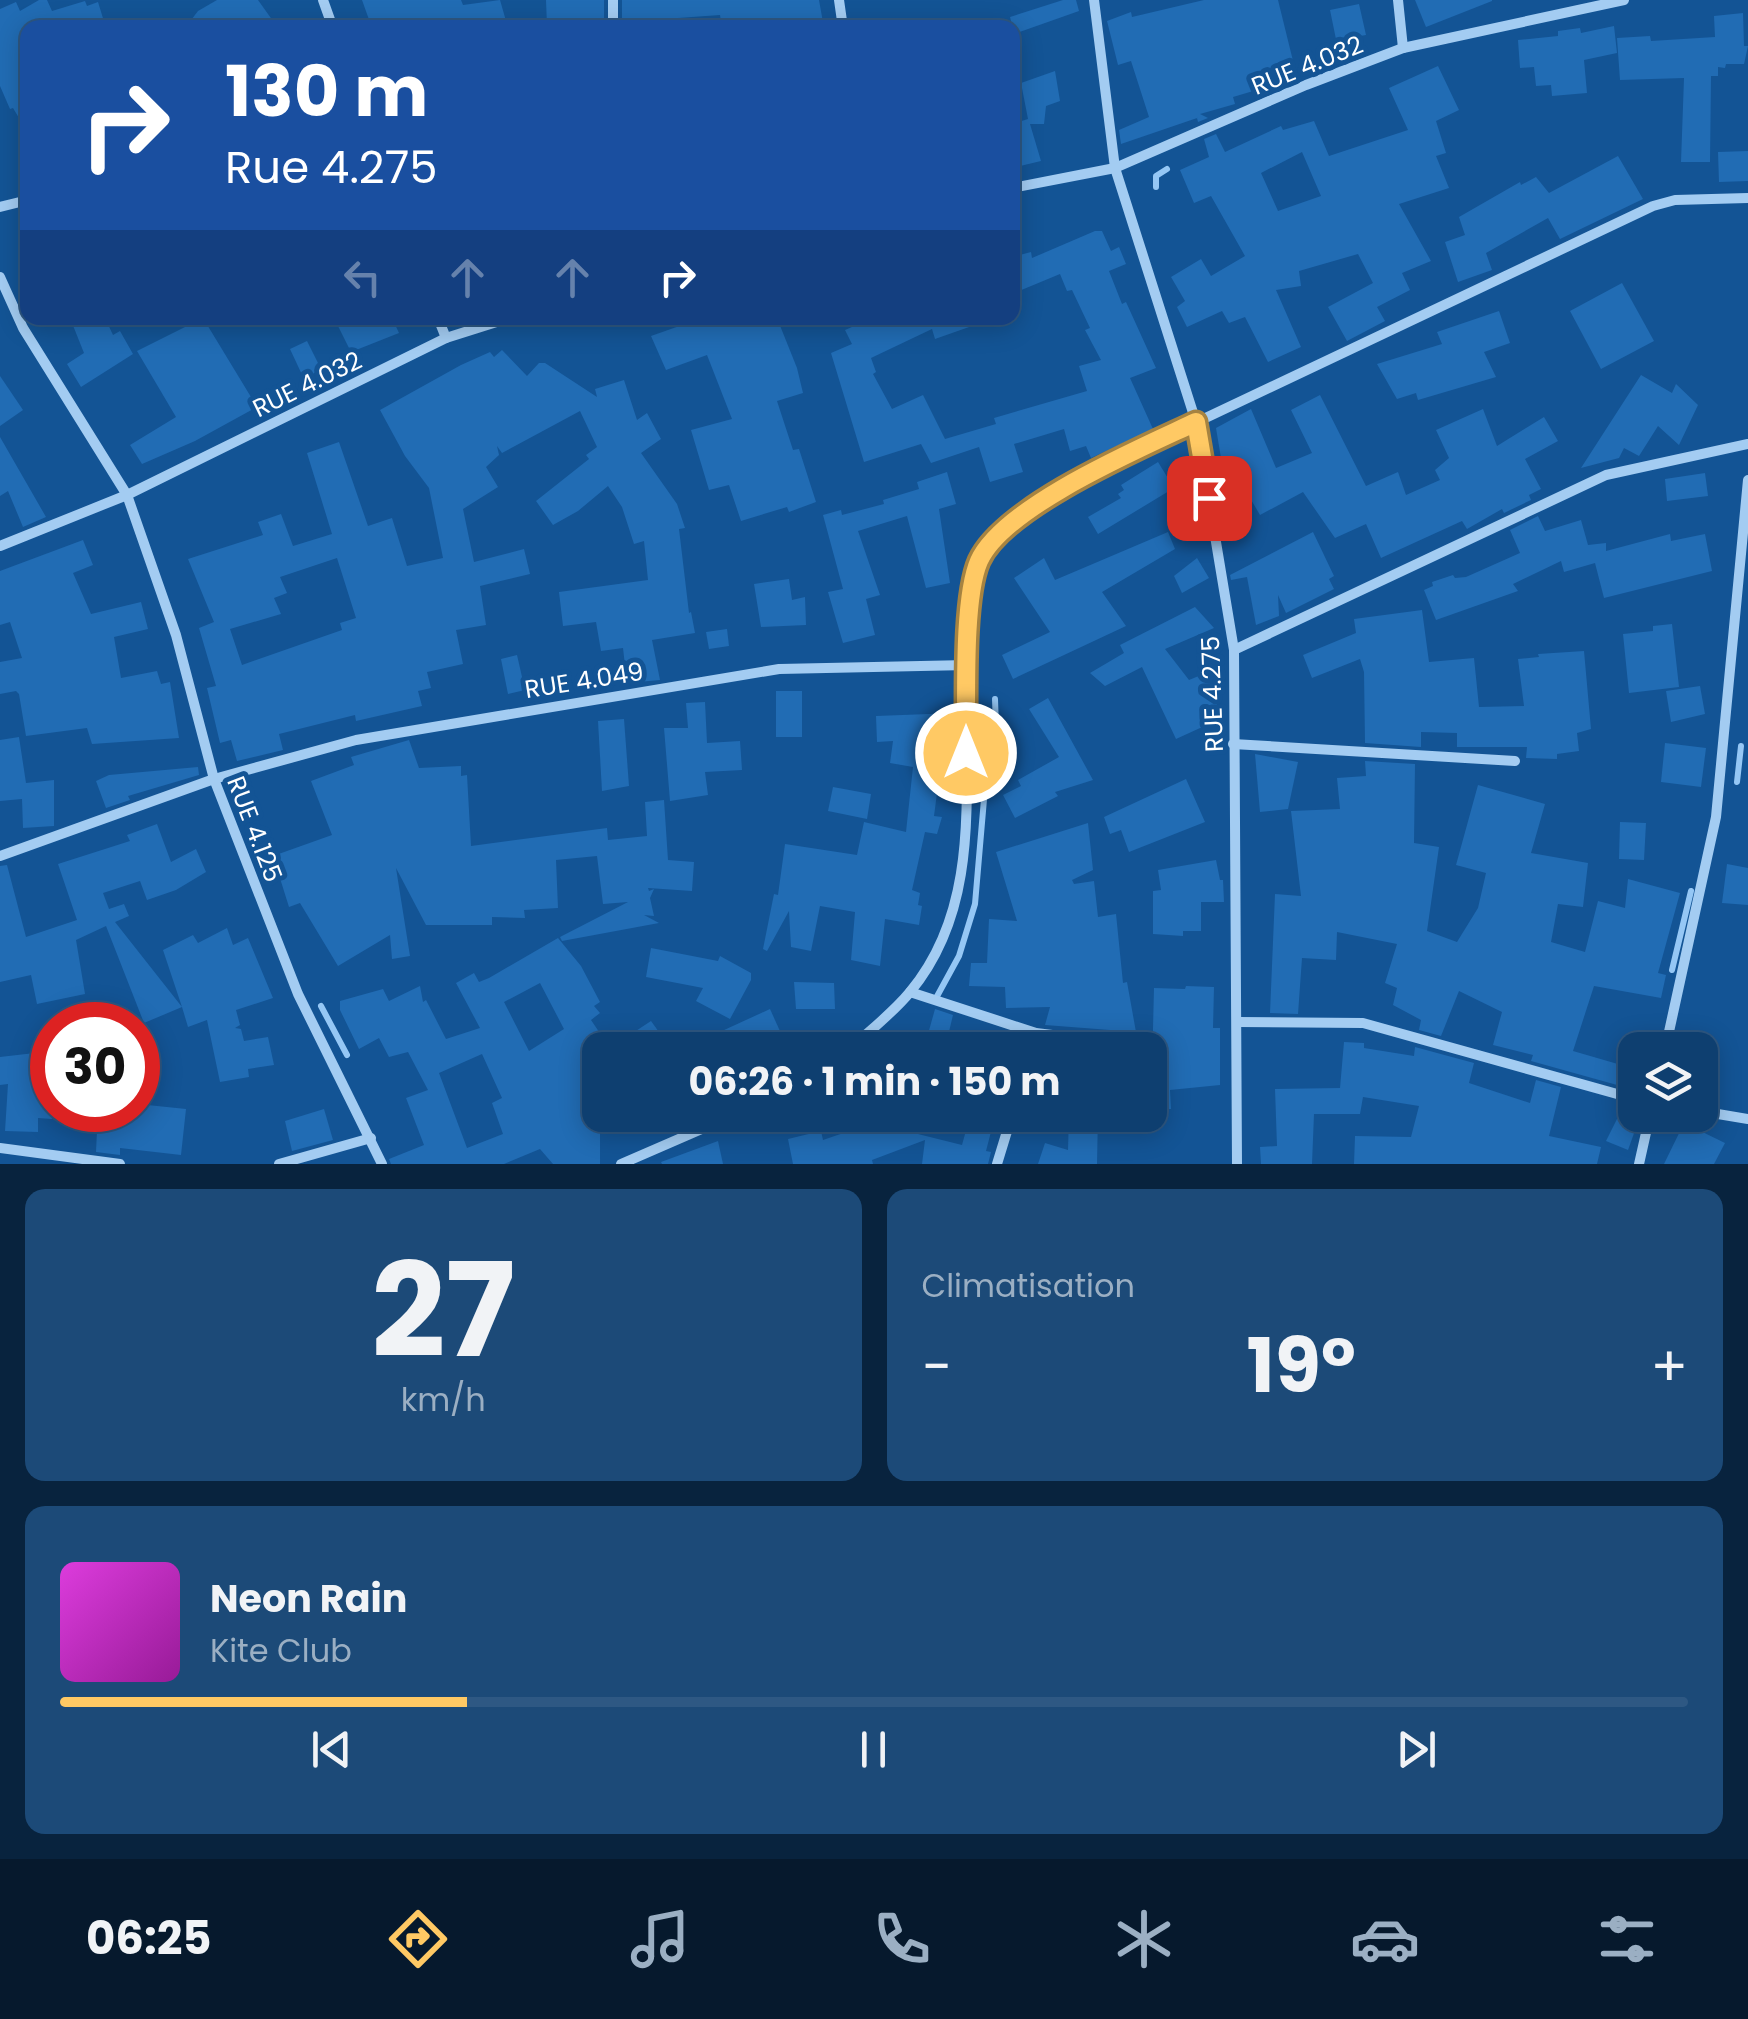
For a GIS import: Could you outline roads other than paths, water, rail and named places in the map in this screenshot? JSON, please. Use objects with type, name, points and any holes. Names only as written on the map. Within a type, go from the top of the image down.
[{"type":"street","name":"RUE 4.275","points":[[1094,0],[1115,168],[1196,422],[1234,650],[1237,1164]]},
{"type":"street","points":[[1398,0],[1403,48]]},
{"type":"street","name":"RUE 4.032","points":[[1020,186],[1115,168],[1306,85],[1403,48],[1624,0]]},
{"type":"street","points":[[868,1032],[910,992],[930,962],[957,901],[966,862],[972,591],[979,560],[1003,529],[1083,476],[1653,206],[1675,200],[1748,198]]},
{"type":"street","name":"RUE 4.125","points":[[0,276],[20,321]]},
{"type":"street","name":"RUE 4.125","points":[[22,325],[127,495],[176,635],[214,780],[298,994],[382,1164]]},
{"type":"street","points":[[441,325],[446,338]]},
{"type":"street","name":"RUE 4.032","points":[[0,546],[127,495],[446,338],[486,325]]},
{"type":"street","points":[[1234,650],[1606,474],[1748,444]]},
{"type":"street","points":[[1669,1032],[1716,817],[1748,480]]},
{"type":"street","name":"RUE 4.049","points":[[0,856],[214,780],[356,740],[778,670],[968,664]]},
{"type":"street","points":[[1233,744],[1515,761]]},
{"type":"street","points":[[910,992],[1033,1032]]},
{"type":"street","points":[[1238,1022],[1363,1023],[1618,1093]]},
{"type":"street","points":[[1718,1114],[1748,1119]]},
{"type":"street","points":[[621,1164],[695,1132]]},
{"type":"street","points":[[997,1164],[1007,1132]]},
{"type":"street","points":[[1640,1164],[1647,1132]]},
{"type":"street","points":[[278,1164],[371,1138]]},
{"type":"street","points":[[0,1148],[120,1164]]},
{"type":"waterway","points":[[1156,187],[1156,176],[1167,169]]},
{"type":"waterway","points":[[935,1000],[959,956],[975,904],[986,776],[996,727],[995,699]]},
{"type":"waterway","points":[[1737,782],[1741,746]]},
{"type":"waterway","points":[[1672,970],[1691,891]]},
{"type":"waterway","points":[[321,1006],[347,1055]]}]
